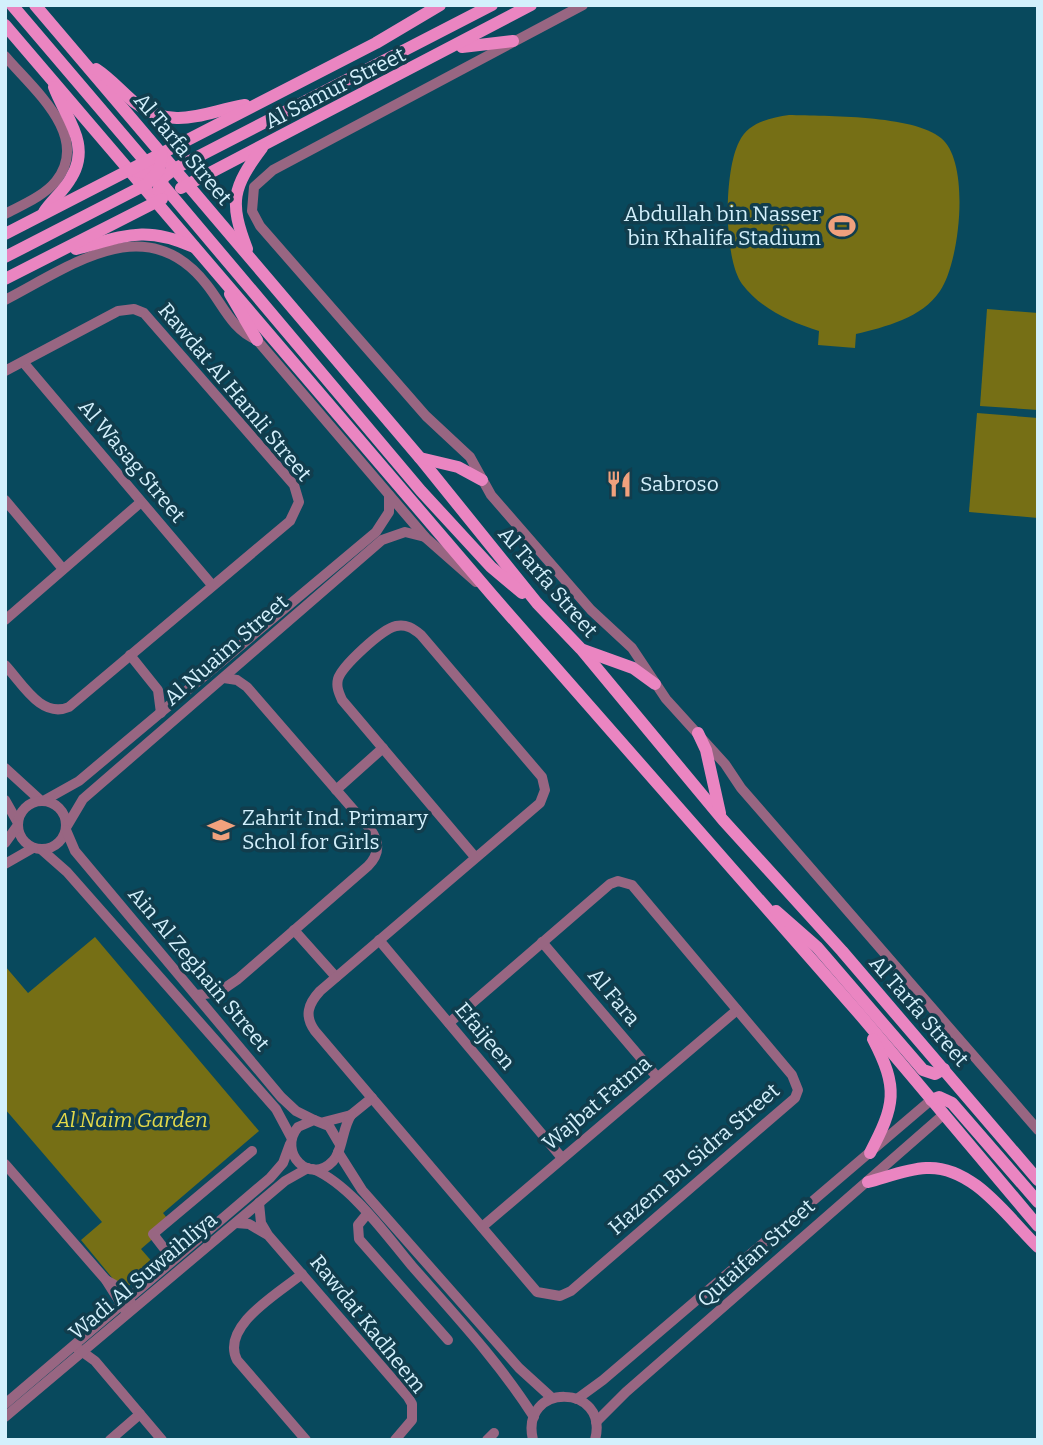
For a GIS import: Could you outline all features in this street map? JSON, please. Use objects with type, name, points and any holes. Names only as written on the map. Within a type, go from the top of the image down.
[{"type":"main road","points":[[12,5],[421,491],[491,567],[537,603]]},
{"type":"main road","name":"Al Tarfa Street","points":[[35,5],[162,155],[156,202],[492,595],[862,1017],[1038,1226]]},
{"type":"main road","name":"Al Samur Street","points":[[5,234],[162,155],[440,5]]},
{"type":"main road","points":[[5,257],[492,5]]},
{"type":"main road","name":"Al Samur Street","points":[[56,253],[531,5]]},
{"type":"main road","name":"Al Tarfa Street","points":[[5,25],[131,170],[187,184],[420,458],[537,603],[581,649],[723,820],[944,1069],[1038,1180]]},
{"type":"main road","points":[[455,47],[513,41]]},
{"type":"main road","points":[[86,65],[107,77],[142,107],[165,116],[197,118],[241,105],[257,104]]},
{"type":"main road","points":[[42,216],[71,180],[79,153],[76,130],[48,74]]},
{"type":"main road","points":[[250,256],[236,214],[236,188],[264,146]]},
{"type":"main road","points":[[5,279],[56,253],[128,234],[169,237],[197,248]]},
{"type":"main road","points":[[224,281],[237,311],[257,340]]},
{"type":"main road","points":[[420,458],[458,467],[482,480]]},
{"type":"main road","points":[[581,649],[634,668],[655,684]]},
{"type":"main road","points":[[698,733],[706,750],[723,820]]},
{"type":"main road","points":[[751,891],[817,947],[923,1070],[935,1074],[944,1069]]},
{"type":"main road","points":[[862,1017],[886,1065],[893,1093],[890,1110],[870,1153]]},
{"type":"main road","points":[[943,1115],[953,1104],[954,1082]]},
{"type":"main road","points":[[931,1100],[942,1097],[953,1104],[1038,1202]]},
{"type":"main road","points":[[868,1182],[917,1169],[938,1168],[954,1172],[978,1188],[1037,1247]]},
{"type":"street","name":"Al Samur Street","points":[[251,194],[261,178],[273,170],[583,5]]},
{"type":"street","points":[[5,56],[57,117],[64,131],[66,158],[56,181],[39,195],[5,214]]},
{"type":"street","name":"Al Tarfa Street","points":[[251,194],[252,211],[260,226],[426,416],[465,450],[491,495],[591,610],[632,648],[655,684],[741,788],[1038,1130]]},
{"type":"street","name":"Al Tarfa Street","points":[[5,300],[103,251],[120,246],[144,246],[171,253],[186,262],[206,283],[240,331],[257,340],[426,538],[492,595]]},
{"type":"street","name":"Rawdat Al Hamli Street","points":[[5,372],[118,311],[129,309],[144,313],[294,485],[299,502],[293,518],[69,707],[55,710],[42,706],[5,665]]},
{"type":"street","name":"Al Wasag Street","points":[[23,362],[212,585]]},
{"type":"street","name":"Al Nuaim Street","points":[[43,800],[74,785],[376,532],[389,512],[389,495]]},
{"type":"street","points":[[5,500],[63,569]]},
{"type":"street","points":[[5,620],[141,502]]},
{"type":"street","name":"Al Nuaim Street","points":[[67,828],[83,799],[383,540],[405,532],[426,538]]},
{"type":"street","name":"Hazem Bu Sidra Street","points":[[449,1023],[610,884],[625,882],[632,885],[793,1075],[798,1090],[795,1098],[571,1291],[560,1296],[537,1292],[309,1020],[310,1003],[336,977],[540,803],[544,784],[421,635],[409,626],[388,629],[344,667],[338,678],[342,701],[475,857]]},
{"type":"street","points":[[130,655],[158,690],[171,696],[181,696]]},
{"type":"street","points":[[197,995],[226,988],[368,866],[377,852],[374,835],[244,684],[224,678]]},
{"type":"street","points":[[158,690],[161,713]]},
{"type":"street","points":[[336,790],[383,748]]},
{"type":"street","points":[[5,768],[43,800],[61,809],[67,828],[60,842],[5,864]]},
{"type":"street","points":[[5,800],[18,824],[22,839],[38,849]]},
{"type":"street","points":[[5,843],[28,805],[43,800]]},
{"type":"street","name":"Ain Al Zeghain Street","points":[[67,828],[75,851],[285,1102],[319,1121]]},
{"type":"street","name":"Ain Al Zeghain Street","points":[[38,849],[67,872],[276,1109],[291,1141]]},
{"type":"street","points":[[294,930],[336,977]]},
{"type":"street","name":"Efaijeen","points":[[379,940],[562,1158]]},
{"type":"street","name":"Al Fara","points":[[542,942],[657,1077]]},
{"type":"street","name":"Wajbat Fatma","points":[[482,1227],[737,1010]]},
{"type":"street","points":[[372,1098],[351,1115],[298,1127],[291,1141],[297,1162],[338,1184],[367,1214],[499,1367],[534,1417]]},
{"type":"street","points":[[577,1399],[603,1380],[931,1100]]},
{"type":"street","points":[[310,1169],[326,1167],[338,1147],[351,1115]]},
{"type":"street","name":"Qutaifan Street","points":[[596,1422],[626,1392],[943,1115]]},
{"type":"street","points":[[319,1121],[334,1130],[338,1147],[351,1176],[371,1200],[519,1368],[552,1398]]},
{"type":"street","name":"Wadi Al Suwaihliya","points":[[128,1306],[173,1260],[270,1178],[283,1163],[291,1141]]},
{"type":"street","points":[[173,1260],[153,1234],[252,1151]]},
{"type":"street","points":[[5,1164],[128,1306]]},
{"type":"street","name":"Wadi Al Suwaihliya","points":[[5,1417],[128,1306],[236,1223],[285,1181],[310,1169]]},
{"type":"street","name":"Rawdat Kadheem","points":[[259,1203],[259,1217],[268,1235],[408,1397],[412,1420],[395,1440]]},
{"type":"street","points":[[367,1214],[358,1225],[359,1239],[448,1340]]},
{"type":"street","name":"Rawdat Kadheem","points":[[236,1223],[249,1224],[268,1235]]},
{"type":"street","points":[[302,1273],[240,1325],[232,1345],[237,1360],[306,1440]]},
{"type":"street","points":[[82,1345],[162,1440]]},
{"type":"street","name":"Wadi Al Suwaihliya","points":[[5,1404],[82,1345]]},
{"type":"street","points":[[532,1439],[534,1417],[541,1406],[552,1398],[577,1399],[590,1409],[596,1422],[595,1440]]},
{"type":"street","points":[[110,1440],[140,1414]]},
{"type":"green space","name":"Abdullah bin Nasser bin Khalifa Stadium","points":[[789,115],[868,118],[928,130],[941,138],[950,150],[956,168],[959,189],[957,236],[953,258],[940,291],[913,315],[856,334],[855,348],[818,345],[819,331],[787,319],[758,301],[742,284],[731,254],[728,193],[730,173],[739,142],[754,125]]},
{"type":"green space","points":[[987,309],[1038,313],[1038,410],[980,406]]},
{"type":"green space","points":[[977,413],[1038,418],[1038,518],[969,512]]},
{"type":"green space","name":"Al Naim Garden","points":[[95,937],[259,1131],[163,1213],[171,1223],[141,1249],[154,1264],[123,1291],[81,1240],[102,1222],[5,1109],[5,966],[28,993]]},
{"type":"place","name":"Abdullah bin Nasser bin Khalifa Stadium","points":[[842,226]]},
{"type":"place","name":"Sabroso","points":[[619,484]]},
{"type":"place","name":"Zahrit Ind. Primary Schol for Girls","points":[[221,830]]}]
